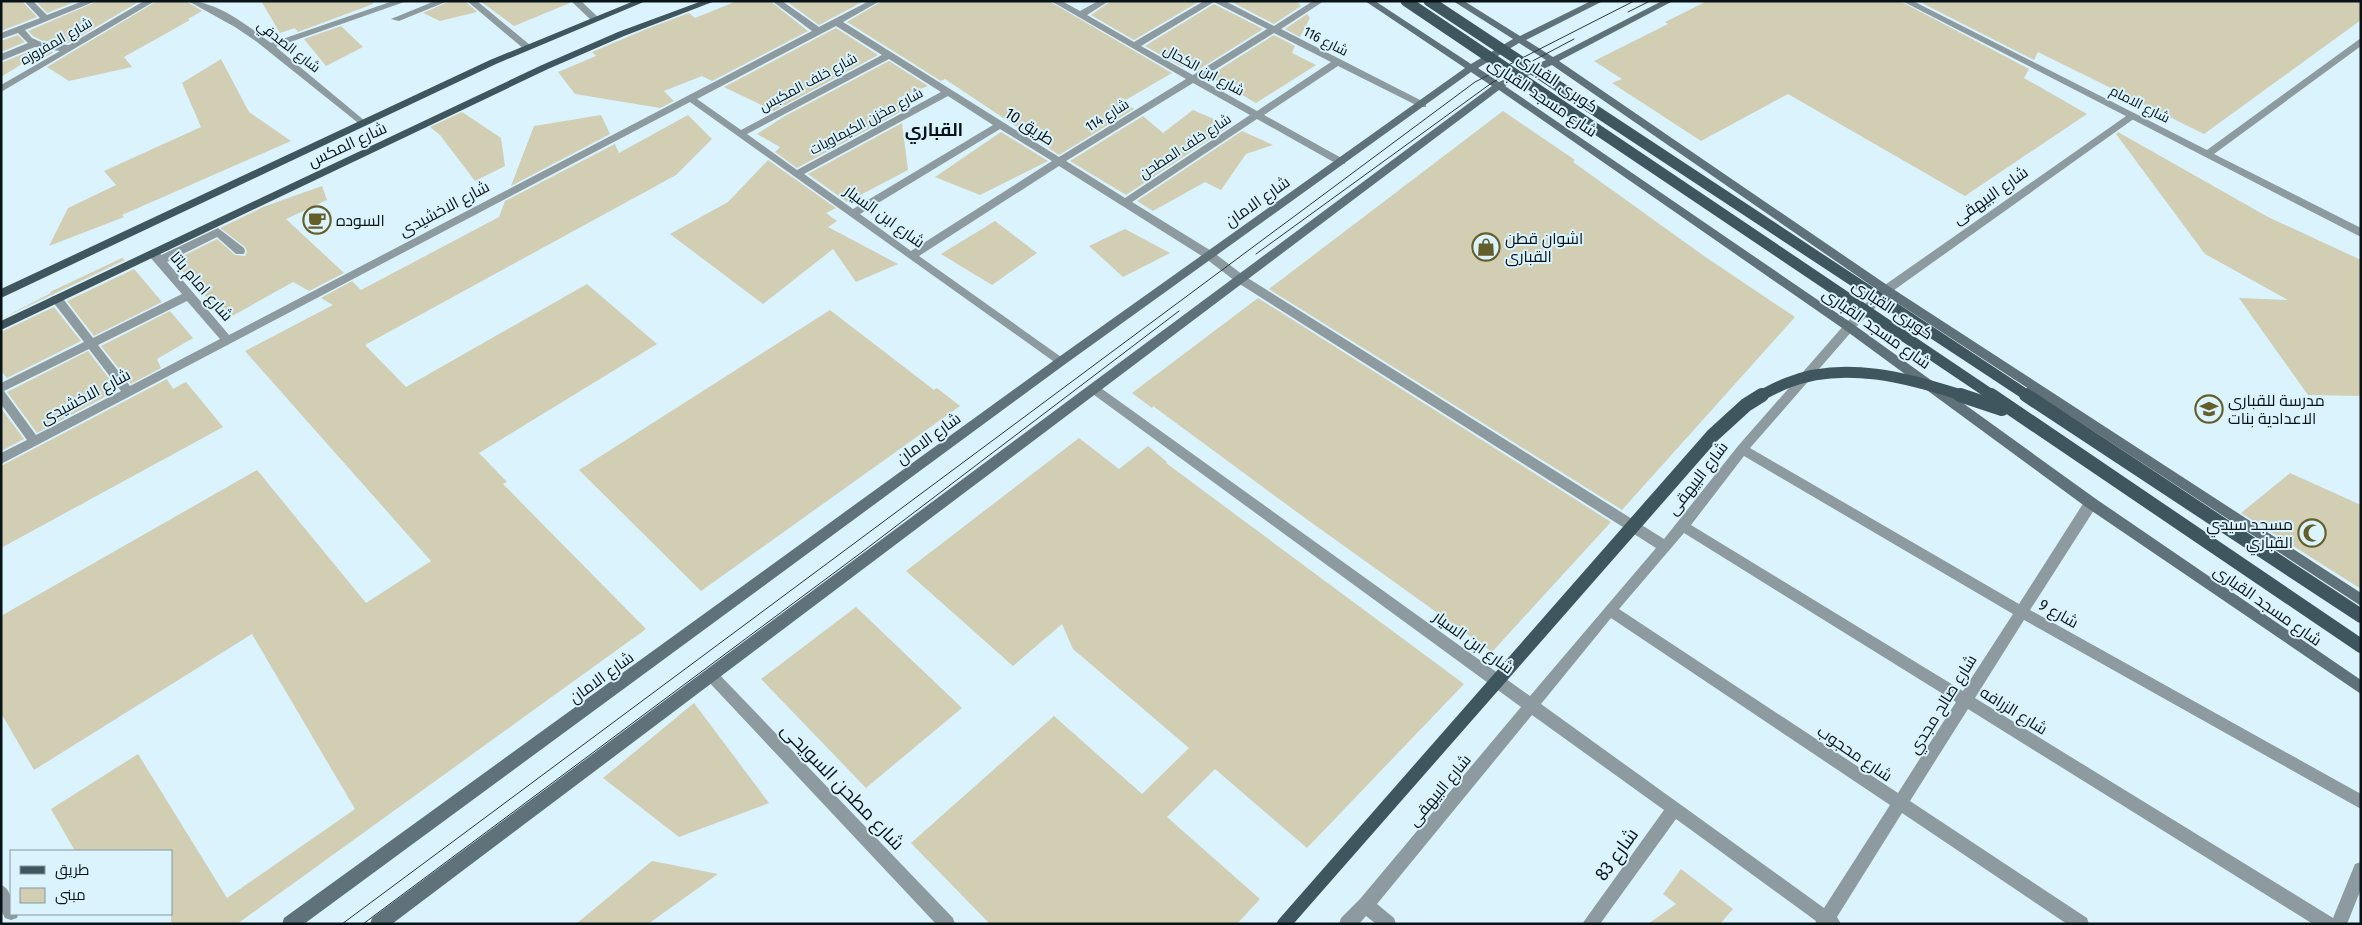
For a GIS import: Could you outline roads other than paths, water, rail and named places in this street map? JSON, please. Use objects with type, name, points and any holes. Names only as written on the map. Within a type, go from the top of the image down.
[{"type":"main road","name":"شارع المكس","points":[[1,294],[527,47],[642,1]]},
{"type":"main road","name":"شارع المكس","points":[[1,326],[57,299],[156,257],[545,67],[621,34],[711,1]]},
{"type":"main road","name":"كوبرى القبارى","points":[[1406,1],[1749,230],[2018,415],[2361,646]]},
{"type":"main road","name":"كوبرى القبارى","points":[[1429,1],[2361,616]]},
{"type":"main road","points":[[1284,924],[1712,436],[1758,396],[1788,383],[1822,375],[1859,373],[1908,379],[2018,415]]},
{"type":"street","points":[[28,1],[46,18]]},
{"type":"street","points":[[1,36],[92,1]]},
{"type":"street","name":"شارع المفروزه","points":[[1,89],[151,1]]},
{"type":"street","name":"شارع الصدفي","points":[[192,1],[217,11],[270,46],[362,123]]},
{"type":"street","points":[[270,46],[404,1]]},
{"type":"street","points":[[396,19],[444,1]]},
{"type":"street","points":[[471,1],[527,47]]},
{"type":"street","points":[[575,1],[595,19]]},
{"type":"street","points":[[776,1],[818,31]]},
{"type":"street","name":"شارع الاخشيدى","points":[[1,459],[876,1]]},
{"type":"street","name":"شارع ابن الكحال","points":[[1055,1],[1341,162]]},
{"type":"street","points":[[1080,15],[1105,1]]},
{"type":"street","points":[[1134,46],[1211,1]]},
{"type":"street","name":"شارع 116","points":[[1218,1],[1422,105]]},
{"type":"street","name":"شارع 114","points":[[911,256],[1191,79],[1320,1]]},
{"type":"street","name":"شارع مسجد القبارى","points":[[1369,1],[1498,86],[1849,327],[2091,503],[2361,688]]},
{"type":"street","name":"شارع مسجد القبارى","points":[[1457,1],[1552,61],[1886,290],[2361,600]]},
{"type":"street","name":"شارع الامان","points":[[290,924],[1060,362],[1422,105],[1471,68],[1518,40],[1600,1]]},
{"type":"street","points":[[378,924],[1498,86],[1552,61],[1669,1]]},
{"type":"street","name":"شارع الامام","points":[[1906,1],[2361,233]]},
{"type":"street","name":"طريق 10","points":[[836,22],[1209,255],[1239,278],[1664,546]]},
{"type":"street","points":[[20,28],[24,37],[34,44],[50,48],[70,48]]},
{"type":"street","points":[[2208,154],[2361,41]]},
{"type":"street","points":[[1,58],[34,44]]},
{"type":"street","name":"شارع خلف المكبس","points":[[740,134],[889,55]]},
{"type":"street","name":"شارع خلف المطحن","points":[[1124,203],[1337,62]]},
{"type":"street","name":"شارع مخزن الكيماويات","points":[[797,174],[948,92]]},
{"type":"street","name":"شارع ابن السيار","points":[[690,98],[1060,362]]},
{"type":"street","name":"شارع البيهقى","points":[[1347,924],[1366,904],[1664,546],[1683,526],[1742,449],[1849,327],[1886,290],[2132,116]]},
{"type":"street","points":[[852,214],[1000,125]]},
{"type":"street","points":[[156,257],[218,232],[240,251]]},
{"type":"street","name":"شارع امام باتا","points":[[156,257],[227,340]]},
{"type":"street","points":[[1,388],[189,295]]},
{"type":"street","points":[[57,299],[128,392]]},
{"type":"street","name":"شارع ابن السيار","points":[[1094,389],[1827,922]]},
{"type":"street","points":[[1,396],[34,441]]},
{"type":"street","name":"شارع 9","points":[[1742,449],[2022,612],[2361,802]]},
{"type":"street","name":"شارع صالح مجدي","points":[[1827,922],[1965,700],[2091,503]]},
{"type":"street","name":"شارع الزرافه","points":[[1683,526],[2328,924]]},
{"type":"street","name":"شارع محجوب","points":[[1610,610],[2080,924]]},
{"type":"street","name":"شارع مطحن السويحى","points":[[711,675],[947,924]]},
{"type":"street","name":"شارع 83","points":[[1590,924],[1674,809]]},
{"type":"street","points":[[2339,924],[2361,869]]},
{"type":"street","points":[[1,893],[10,909]]},
{"type":"street","points":[[1366,904],[1388,924]]},
{"type":"tram line","points":[[342,924],[1475,82],[1634,1]]},
{"type":"tram line","points":[[1628,12],[1650,1]]},
{"type":"tram line","points":[[1256,254],[1493,82],[1574,39]]},
{"type":"tram line","points":[[363,924],[862,552],[1179,311]]},
{"type":"place","name":"السوده","points":[[317,220]]},
{"type":"place","name":"اشوان قطن القبارى","points":[[1486,247]]},
{"type":"place","name":"مدرسة للقبارى الاعدادية بنات","points":[[2209,409]]},
{"type":"place","name":"مسجد سيدي القباري","points":[[2312,533]]},
{"type":"district","name":"القباري","points":[[934,130]]}]
